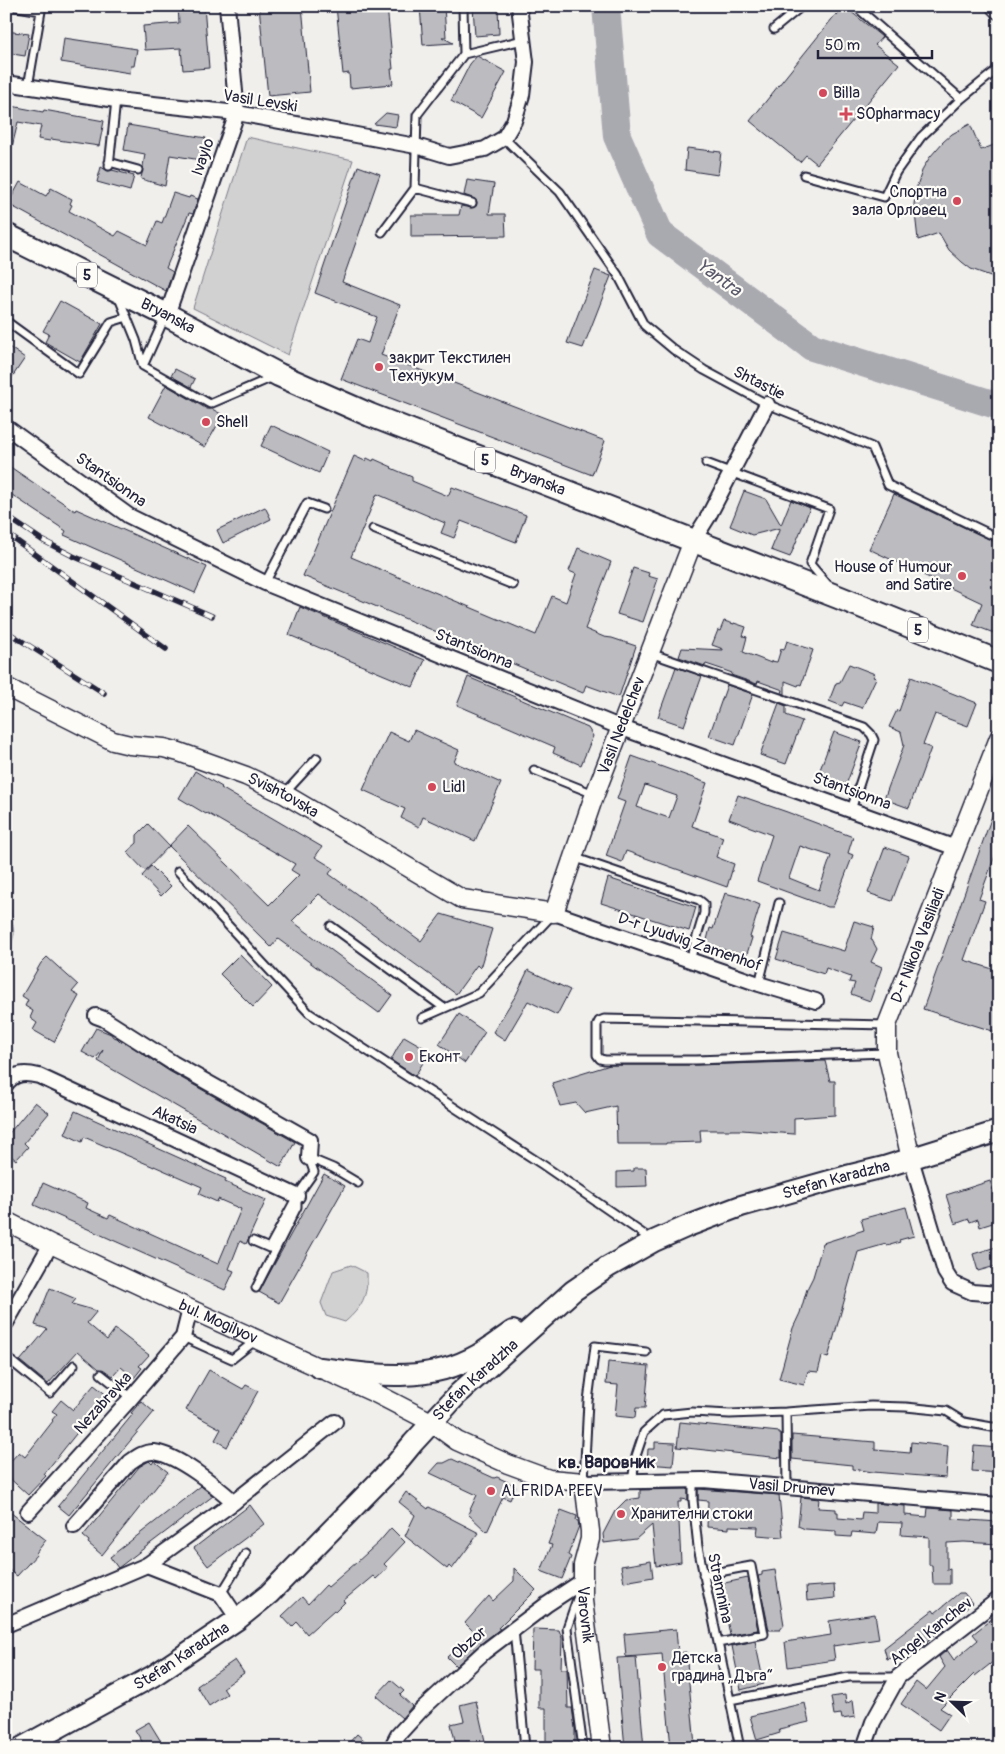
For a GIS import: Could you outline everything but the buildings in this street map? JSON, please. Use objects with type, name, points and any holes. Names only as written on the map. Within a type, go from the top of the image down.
[{"type":"main road","name":"Bryanska","points":[[6,235],[166,314],[279,375],[370,415],[838,597],[999,662]]},
{"type":"main road","name":"Stefan Karadzha","points":[[21,1748],[153,1676],[238,1619],[269,1594],[394,1466],[431,1422],[458,1394],[573,1291],[608,1267],[654,1241],[740,1206],[911,1159],[999,1131]]},
{"type":"main road","points":[[320,1368],[394,1376],[442,1369],[477,1355],[573,1291]]},
{"type":"street","name":"Ivaylo","points":[[166,314],[237,113],[227,6]]},
{"type":"street","points":[[504,138],[514,120],[522,95],[526,62],[519,6]]},
{"type":"street","points":[[995,6],[999,10]]},
{"type":"street","name":"Vasil Levski","points":[[6,83],[116,100],[237,113],[416,146],[449,156],[485,149],[504,138]]},
{"type":"street","points":[[692,541],[708,517],[767,404]]},
{"type":"street","name":"Stantsionna","points":[[6,427],[129,516],[265,582],[622,728],[956,848]]},
{"type":"street","name":"Vasil Nedelchev","points":[[554,913],[595,795],[692,541]]},
{"type":"street","name":"Svishtovska","points":[[6,687],[113,740],[130,745],[164,748],[187,754],[246,776],[284,794],[462,898],[554,913]]},
{"type":"street","name":"D-r Nikola Vasiliadi","points":[[911,1159],[887,1053],[887,1025],[999,738]]},
{"type":"street","name":"D-r Lyudvig Zamenhof","points":[[554,913],[759,984],[816,1001]]},
{"type":"street","points":[[96,1016],[104,1019],[173,1063],[310,1140],[308,1148],[309,1158]]},
{"type":"street","name":"Akatsia","points":[[6,1084],[8,1080],[23,1073],[39,1076],[297,1196]]},
{"type":"street","points":[[911,1159],[945,1272],[952,1283],[972,1292],[999,1294]]},
{"type":"street","name":"bul. Mogilyov","points":[[6,1221],[190,1309],[377,1394],[431,1422]]},
{"type":"street","points":[[6,1323],[51,1244]]},
{"type":"street","name":"Nezabravka","points":[[28,1512],[131,1398],[183,1337],[190,1309]]},
{"type":"street","points":[[10,1620],[147,1565],[234,1502],[335,1422]]},
{"type":"street","name":"Vasil Drumev","points":[[431,1422],[458,1441],[508,1464],[549,1479],[584,1482],[693,1480],[999,1505]]},
{"type":"street","points":[[74,1526],[130,1462],[140,1454],[153,1452],[168,1456],[207,1479],[234,1502]]},
{"type":"street","name":"Varovnik","points":[[584,1482],[590,1539],[584,1565],[583,1601],[602,1748]]},
{"type":"street","points":[[147,1565],[220,1594],[238,1619]]},
{"type":"street","name":"Obzor","points":[[391,1748],[398,1735],[421,1710],[484,1652],[584,1580]]},
{"type":"street","name":"Angel Kanchev","points":[[864,1748],[873,1722],[898,1677],[999,1599]]},
{"type":"lane","points":[[12,6],[41,11],[28,87]]},
{"type":"lane","points":[[382,232],[415,188],[417,115],[464,54],[463,6]]},
{"type":"lane","points":[[774,29],[802,6]]},
{"type":"lane","points":[[860,10],[961,99]]},
{"type":"lane","points":[[464,54],[523,40]]},
{"type":"lane","points":[[804,175],[884,197],[896,172],[921,137],[961,99],[999,68]]},
{"type":"lane","points":[[116,100],[109,164],[138,170]]},
{"type":"lane","name":"Shtastie","points":[[504,138],[560,192],[618,275],[644,325],[674,350],[704,370],[767,404],[872,447],[888,485],[992,535]]},
{"type":"lane","points":[[415,188],[472,203]]},
{"type":"lane","points":[[115,289],[136,340],[142,366],[210,404],[279,375]]},
{"type":"lane","points":[[142,366],[166,314]]},
{"type":"lane","points":[[6,321],[79,374],[111,322],[127,317]]},
{"type":"lane","points":[[706,463],[829,510],[810,564],[838,597]]},
{"type":"lane","points":[[265,582],[307,502],[324,509]]},
{"type":"lane","points":[[373,529],[513,584]]},
{"type":"lane","points":[[650,653],[864,727],[874,740],[851,810]]},
{"type":"lane","points":[[284,794],[317,758]]},
{"type":"lane","points":[[534,770],[595,795]]},
{"type":"lane","points":[[573,857],[699,900],[704,904],[704,913],[690,960]]},
{"type":"lane","points":[[178,871],[309,1013],[543,1165],[654,1241]]},
{"type":"lane","points":[[759,984],[779,903]]},
{"type":"lane","points":[[422,1018],[479,993],[554,913]]},
{"type":"lane","points":[[332,926],[444,1008]]},
{"type":"lane","points":[[887,1025],[604,1019],[599,1021],[597,1025],[597,1055],[600,1059],[605,1060],[696,1060],[887,1053]]},
{"type":"lane","points":[[309,1158],[333,1168],[358,1183]]},
{"type":"lane","points":[[253,1241],[269,1248],[297,1196],[314,1172],[309,1158]]},
{"type":"lane","points":[[256,1288],[297,1207],[297,1196]]},
{"type":"lane","points":[[183,1337],[232,1359],[258,1339]]},
{"type":"lane","points":[[584,1482],[588,1401],[595,1346],[646,1352]]},
{"type":"lane","points":[[6,1357],[50,1393],[74,1365]]},
{"type":"lane","points":[[101,1374],[131,1398]]},
{"type":"lane","points":[[632,1481],[636,1456],[644,1432],[663,1415],[692,1412],[730,1414],[786,1412],[871,1406],[906,1407],[946,1411],[964,1422],[992,1427],[999,1426]]},
{"type":"lane","points":[[786,1412],[787,1487]]},
{"type":"lane","name":"Stramnina","points":[[693,1480],[698,1547],[740,1748]]},
{"type":"lane","points":[[220,1594],[246,1553]]},
{"type":"lane","points":[[703,1575],[751,1566],[764,1634],[718,1644]]},
{"type":"lane","points":[[583,1748],[567,1628],[584,1580]]},
{"type":"lane","points":[[514,1629],[525,1748]]},
{"type":"lane","points":[[730,1700],[849,1676],[898,1677]]},
{"type":"shaded area","points":[[247,137],[353,160],[288,355],[193,308]]},
{"type":"shaded area","points":[[6,892],[9,897],[14,934],[6,966]]},
{"type":"shaded area","points":[[351,1265],[367,1273],[366,1288],[360,1306],[345,1322],[326,1316],[321,1303],[333,1271]]},
{"type":"waterway","name":"Yantra","points":[[606,6],[617,136],[660,234],[812,347],[999,406]]},
{"type":"railway","points":[[6,516],[42,540],[73,556],[212,616]]},
{"type":"railway","points":[[6,533],[166,649]]},
{"type":"railway","points":[[6,631],[104,693]]},
{"type":"place","name":"Billa","points":[[823,93]]},
{"type":"place","name":"SOpharmacy","points":[[846,114]]},
{"type":"place","name":"Спортна зала Орловец","points":[[957,201]]},
{"type":"place","name":"закрит Текстилен Технукум","points":[[379,367]]},
{"type":"place","name":"Shell","points":[[206,422]]},
{"type":"place","name":"House of Humour and Satire","points":[[962,576]]},
{"type":"place","name":"Lidl","points":[[432,787]]},
{"type":"place","name":"Еконт","points":[[409,1057]]},
{"type":"place","name":"ALFRIDA PEEV","points":[[491,1491]]},
{"type":"place","name":"Хранителни стоки","points":[[621,1514]]},
{"type":"place","name":"Детска градина „Дъга“","points":[[662,1667]]},
{"type":"district","name":"кв. Варовник","points":[[607,1462]]}]
